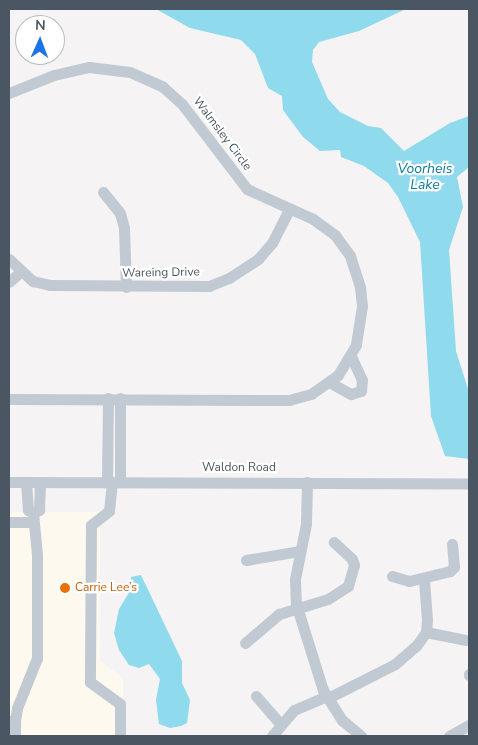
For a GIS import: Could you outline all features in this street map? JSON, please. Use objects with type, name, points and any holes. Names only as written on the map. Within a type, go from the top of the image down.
[{"type":"street","name":"Walmsley Circle","points":[[9,93],[54,75],[89,67],[130,72],[152,81],[182,104],[247,189],[322,224],[350,256],[360,287],[362,306],[360,330],[351,356],[329,382],[311,394],[288,400],[9,398]]},
{"type":"street","points":[[103,192],[120,214],[124,228],[126,287]]},
{"type":"street","name":"Wareing Drive","points":[[9,259],[20,272],[33,281],[50,286],[209,286],[229,278],[258,259],[272,243],[289,210]]},
{"type":"street","points":[[9,282],[20,272]]},
{"type":"street","points":[[329,382],[351,394],[361,391],[362,380],[351,356]]},
{"type":"street","points":[[108,398],[113,482]]},
{"type":"street","points":[[120,398],[109,511],[91,526],[90,682],[120,704],[120,736]]},
{"type":"street","name":"Waldon Road","points":[[9,482],[469,484]]},
{"type":"street","points":[[15,736],[12,721],[37,658],[37,555],[33,518],[28,510],[26,482]]},
{"type":"street","points":[[9,522],[33,518],[39,510],[40,482]]},
{"type":"street","points":[[307,482],[306,524],[295,579],[297,608],[327,697],[342,720],[360,736]]},
{"type":"street","points":[[245,644],[268,620],[297,608],[328,599],[348,586],[354,565],[352,559],[334,542]]},
{"type":"street","points":[[392,576],[404,581],[424,580],[453,569],[452,544]]},
{"type":"street","points":[[246,560],[300,551]]},
{"type":"street","points":[[272,736],[280,724],[294,710],[327,697],[395,664],[416,646],[426,632],[428,604],[424,580]]},
{"type":"street","points":[[426,632],[466,640]]},
{"type":"street","points":[[256,696],[280,724]]},
{"type":"street","points":[[449,736],[469,725]]},
{"type":"shaded area","points":[[9,512],[100,512],[100,661],[123,678],[123,736],[9,736]]},
{"type":"water","name":"Voorheis Lake","points":[[156,9],[406,9],[359,31],[319,42],[313,50],[312,62],[328,99],[340,112],[368,126],[381,128],[404,151],[450,123],[469,116],[469,167],[457,177],[463,207],[449,250],[456,351],[469,392],[469,459],[445,456],[431,416],[420,242],[398,197],[388,183],[364,166],[341,157],[340,150],[320,151],[303,137],[283,110],[282,96],[268,88],[255,54],[241,40],[190,28]]},
{"type":"water","points":[[141,575],[182,661],[182,683],[190,700],[187,723],[181,726],[170,728],[159,724],[156,700],[160,679],[149,664],[139,668],[129,665],[119,650],[114,633],[119,609],[130,591],[131,577]]},
{"type":"place","name":"Carrie Lee’s","points":[[65,588]]}]
